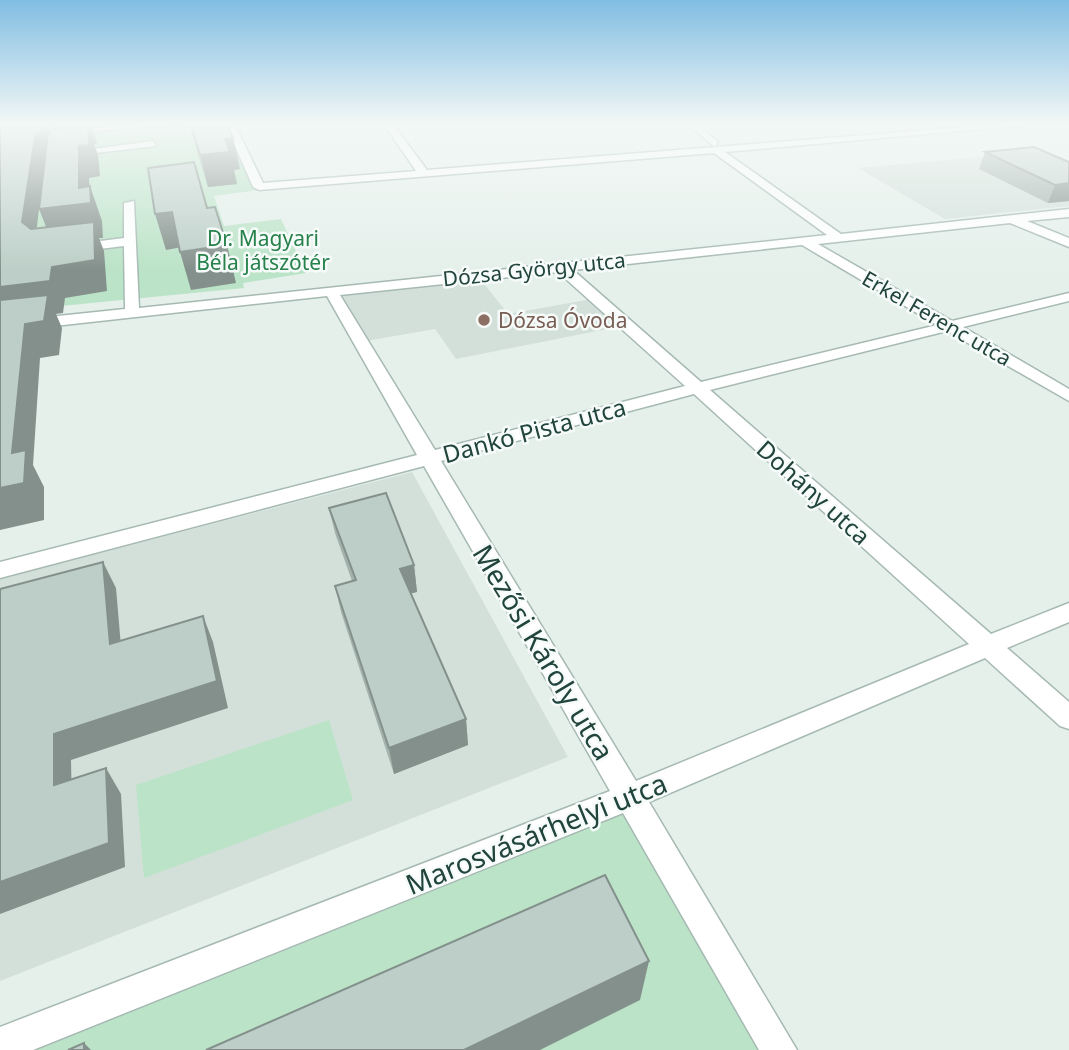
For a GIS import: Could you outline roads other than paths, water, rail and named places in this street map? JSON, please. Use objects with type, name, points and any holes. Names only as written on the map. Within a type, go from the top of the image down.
[{"type":"street","points":[[252,172],[259,187],[446,172]]},
{"type":"street","points":[[750,172],[838,237]]},
{"type":"street","points":[[130,203],[132,311]]},
{"type":"street","name":"Dózsa György utca","points":[[0,327],[1069,213]]},
{"type":"street","points":[[1012,219],[1069,243]]},
{"type":"street","points":[[55,250],[130,240]]},
{"type":"street","name":"Erkel Ferenc utca","points":[[804,241],[1069,396]]},
{"type":"street","name":"Dohány utca","points":[[560,266],[1069,718]]},
{"type":"street","name":"Mezősi Károly utca","points":[[330,290],[779,1050]]},
{"type":"street","name":"Dankó Pista utca","points":[[0,570],[697,388],[1069,297]]},
{"type":"street","name":"Marosvásárhelyi utca","points":[[0,1045],[630,797],[1069,612]]},
{"type":"place","name":"Dózsa Óvoda","points":[[484,320]]},
{"type":"park label","name":"Dr. Magyari Béla játszótér","points":[[263,250]]}]
